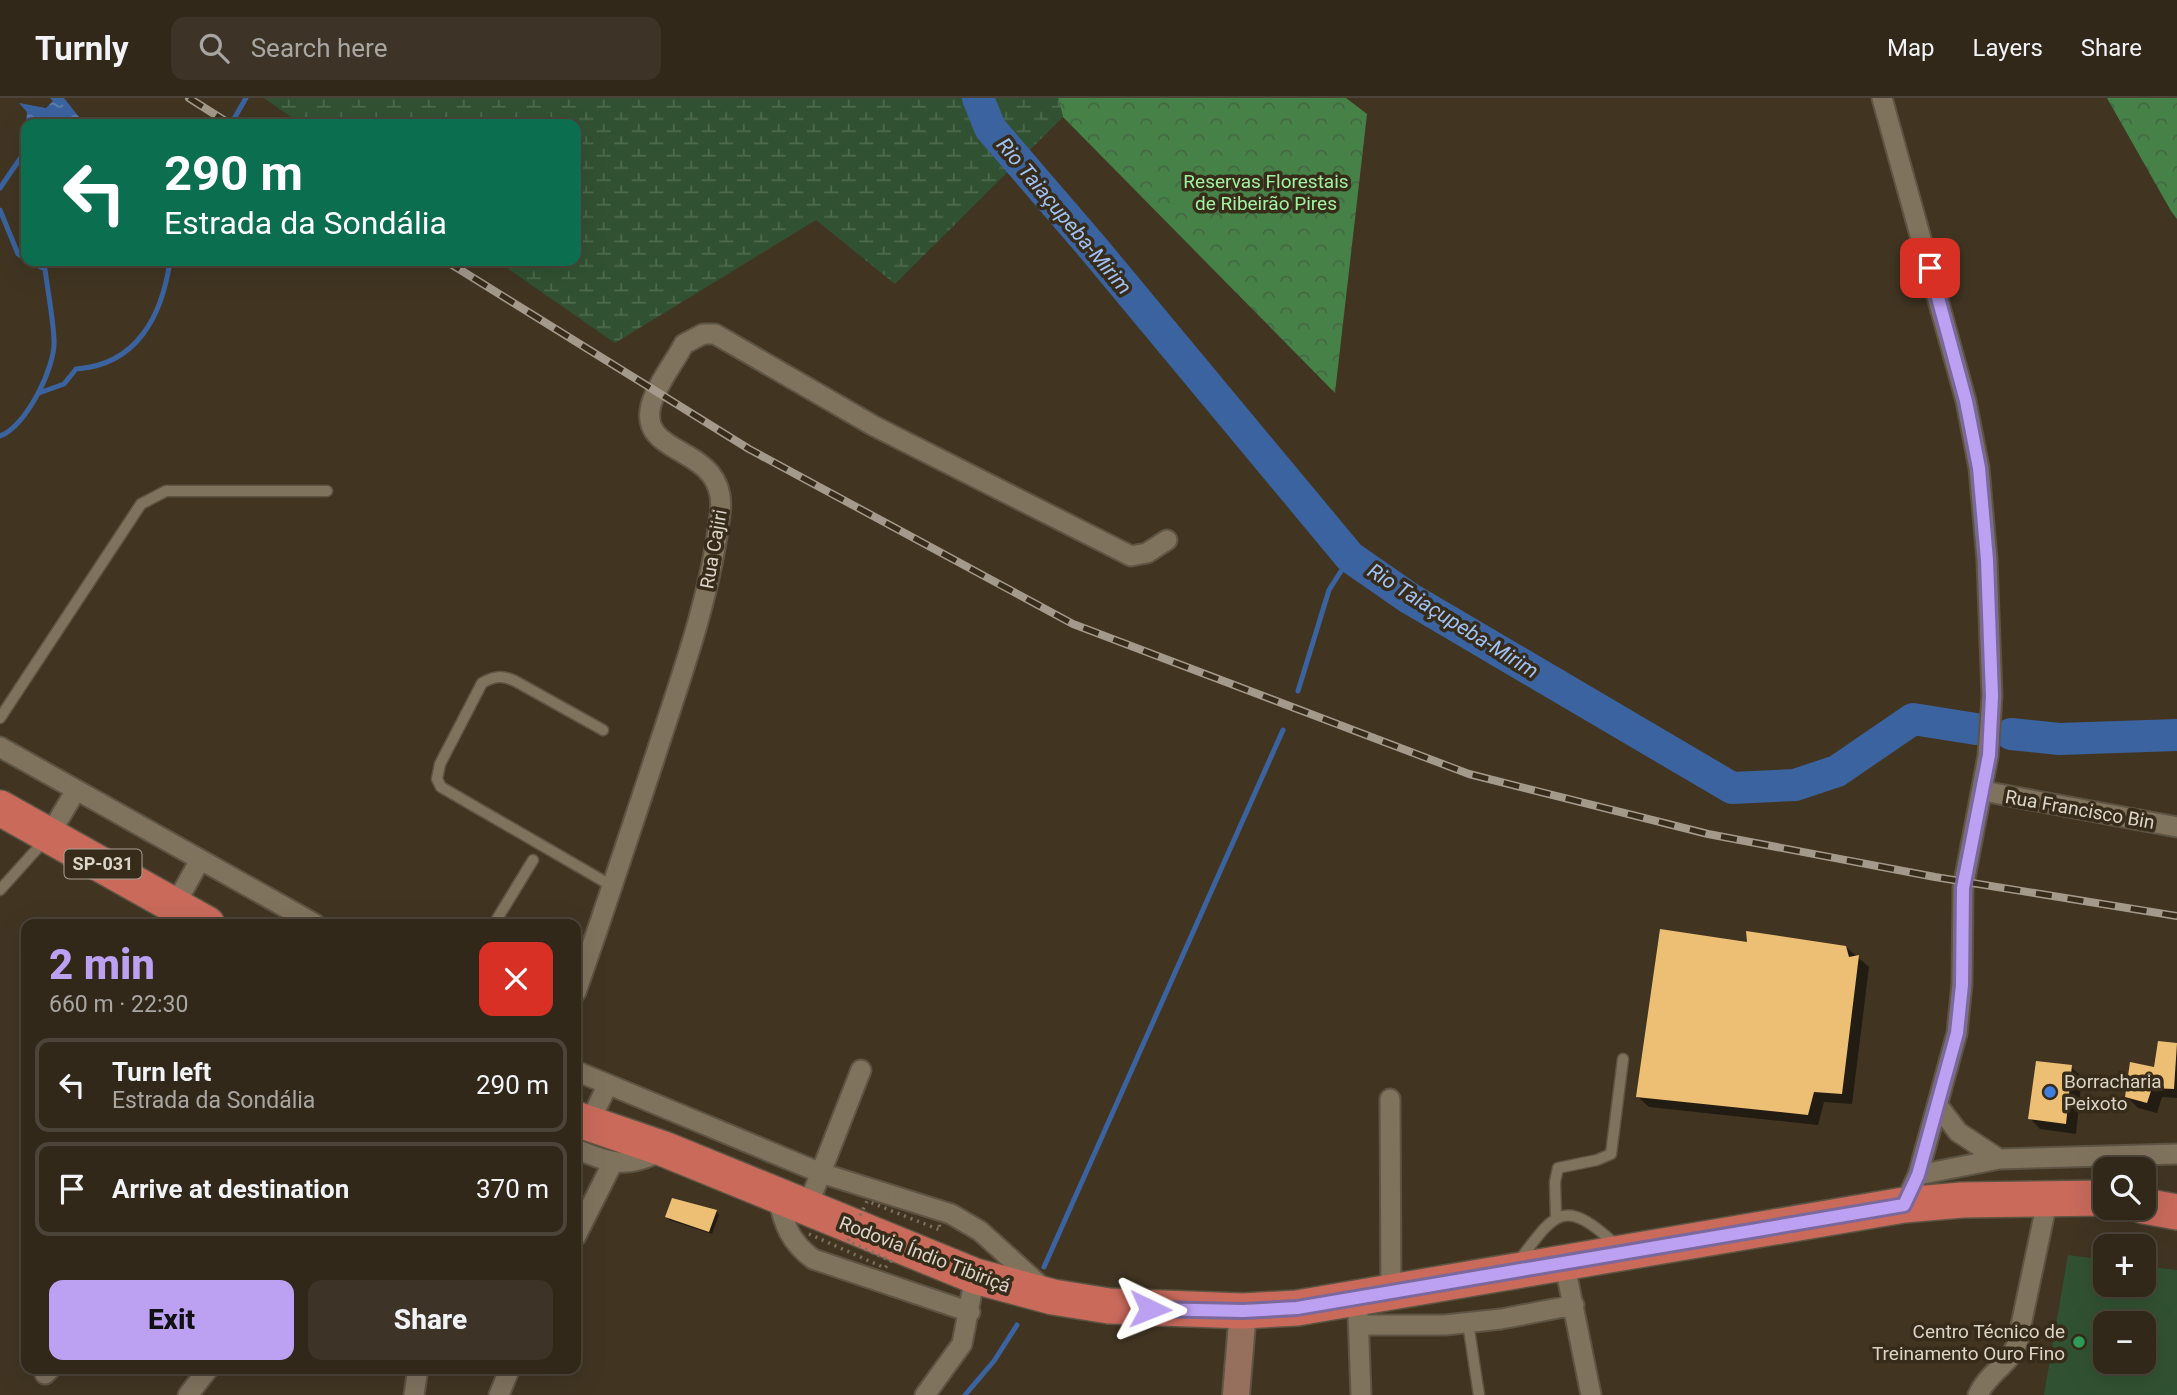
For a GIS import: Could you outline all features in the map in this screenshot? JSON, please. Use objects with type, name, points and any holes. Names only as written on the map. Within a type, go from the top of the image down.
[{"type":"highway","name":"SP-031","points":[[0,808],[197,919]]},
{"type":"highway","name":"Rodovia Índio Tibiriçá","points":[[588,1105],[636,1150],[798,1213],[975,1276],[1053,1297],[1109,1306],[1358,1312],[1391,1293],[1623,1252],[1911,1190],[2093,1198]]},
{"type":"highway","points":[[2156,1194],[2177,1191]]},
{"type":"highway","points":[[2156,1208],[2177,1212]]},
{"type":"street","points":[[1882,98],[1952,345],[1979,468],[1987,560],[1992,696],[1983,791],[1967,853],[1963,888],[1962,985],[1957,1033],[1938,1107],[1911,1190]]},
{"type":"street","name":"Rua Cajiri","points":[[581,977],[687,661],[706,591],[721,513],[722,497],[713,474],[706,466],[665,443],[651,425],[652,403],[684,344],[703,334],[715,334],[874,426],[1131,556],[1147,553],[1167,540]]},
{"type":"street","points":[[0,747],[306,919]]},
{"type":"street","points":[[50,834],[76,790]]},
{"type":"street","name":"Rua Francisco Bin","points":[[1983,791],[2177,827]]},
{"type":"street","points":[[197,919],[200,860]]},
{"type":"street","points":[[861,1070],[821,1173],[785,1231],[797,1247],[813,1259],[970,1312]]},
{"type":"street","points":[[581,1085],[588,1105],[821,1173],[966,1222],[988,1238],[1053,1297]]},
{"type":"street","points":[[1391,1099],[1391,1293]]},
{"type":"street","points":[[1938,1107],[1965,1138],[1999,1159]]},
{"type":"street","points":[[581,1149],[636,1150]]},
{"type":"street","points":[[581,1229],[636,1150]]},
{"type":"street","name":"Rodovia Índio Tibiriçá","points":[[1911,1190],[1999,1159],[2177,1154]]},
{"type":"street","points":[[1978,1395],[1984,1380],[2015,1351],[2048,1197]]},
{"type":"street","points":[[1564,1261],[1591,1395]]},
{"type":"street","points":[[925,1395],[962,1345],[975,1276]]},
{"type":"street","points":[[1361,1395],[1358,1312],[1468,1323],[1574,1305]]},
{"type":"street","points":[[1236,1395],[1243,1311]]},
{"type":"street","points":[[188,1395],[204,1374]]},
{"type":"street","points":[[414,1395],[417,1374]]},
{"type":"street","points":[[499,1395],[508,1374]]},
{"type":"lane","points":[[0,718],[141,504],[153,495],[166,491],[327,491]]},
{"type":"lane","points":[[603,730],[515,681],[506,677],[489,678],[482,683],[440,764],[437,779],[441,787],[612,886]]},
{"type":"lane","points":[[0,890],[50,834]]},
{"type":"lane","points":[[498,919],[533,860]]},
{"type":"lane","points":[[1512,1271],[1556,1217],[1555,1182],[1559,1168],[1597,1160],[1611,1154],[1623,1059]]},
{"type":"lane","points":[[1556,1217],[1576,1216],[1587,1221],[1623,1252]]},
{"type":"lane","points":[[1468,1323],[1479,1395]]},
{"type":"path","points":[[798,1213],[885,1268],[891,1261],[848,1241],[867,1200],[940,1230],[938,1216],[853,1181]]},
{"type":"green space","points":[[264,98],[1058,98],[1063,117],[895,284],[816,220],[615,343],[504,266],[581,266],[581,119],[294,119]]},
{"type":"green space","name":"Reservas Florestais de Ribeirão Pires","points":[[1058,98],[1346,98],[1367,114],[1335,393],[1063,117]]},
{"type":"green space","points":[[2107,98],[2177,98],[2177,219],[2171,211]]},
{"type":"green space","name":"Centro Técnico de Treinamento Ouro Fino","points":[[2068,1255],[2093,1258],[2093,1297],[2156,1297],[2156,1267],[2177,1270],[2177,1395],[2044,1395]]},
{"type":"water","points":[[50,98],[64,98],[79,117],[26,119],[27,112],[19,103],[46,108],[53,101]]},
{"type":"building","points":[[1660,929],[1747,942],[1746,931],[1846,946],[1849,957],[1859,955],[1842,1094],[1814,1092],[1808,1115],[1636,1097]]},
{"type":"building","points":[[2158,1041],[2177,1043],[2174,1089],[2152,1088],[2147,1103],[2125,1097],[2130,1062],[2154,1067]]},
{"type":"building","name":"Borracharia Peixoto","points":[[2036,1061],[2072,1065],[2066,1124],[2028,1119]]},
{"type":"building","points":[[672,1198],[717,1210],[709,1232],[665,1217]]},
{"type":"waterway","points":[[234,119],[246,98]]},
{"type":"waterway","name":"Rio Taiaçupeba-Mirim","points":[[978,98],[990,128],[1350,557],[1409,598],[1732,788],[1795,785],[1837,771],[1913,719],[1976,729]]},
{"type":"waterway","points":[[0,188],[21,157]]},
{"type":"waterway","points":[[0,210],[21,256]]},
{"type":"waterway","points":[[0,436],[20,421],[29,409],[50,365],[54,340],[53,323],[45,269],[39,266]]},
{"type":"waterway","points":[[39,393],[64,384],[76,369],[97,365],[130,348],[153,318],[161,301],[169,266]]},
{"type":"waterway","points":[[1298,691],[1329,590],[1350,557]]},
{"type":"waterway","points":[[1044,1267],[1283,730]]},
{"type":"waterway","name":"Rio Taiaçupeba-Mirim","points":[[2011,734],[2059,739],[2177,735]]},
{"type":"waterway","points":[[965,1395],[994,1361],[1017,1325]]},
{"type":"railway","points":[[189,98],[222,119]]},
{"type":"railway","points":[[454,266],[749,449],[1073,624],[1469,774],[1708,834],[1935,877],[2177,916]]},
{"type":"place","name":"Borracharia Peixoto","points":[[2050,1092]]},
{"type":"place","name":"Centro Técnico de Treinamento Ouro Fino","points":[[2079,1342]]},
{"type":"route","points":[[1150,1309],[1243,1311],[1297,1308],[1904,1205],[1918,1175],[1957,1033],[1962,985],[1960,920],[1963,888],[1967,853],[1989,755],[1992,696],[1987,560],[1979,468],[1966,401],[1930,268]]}]
